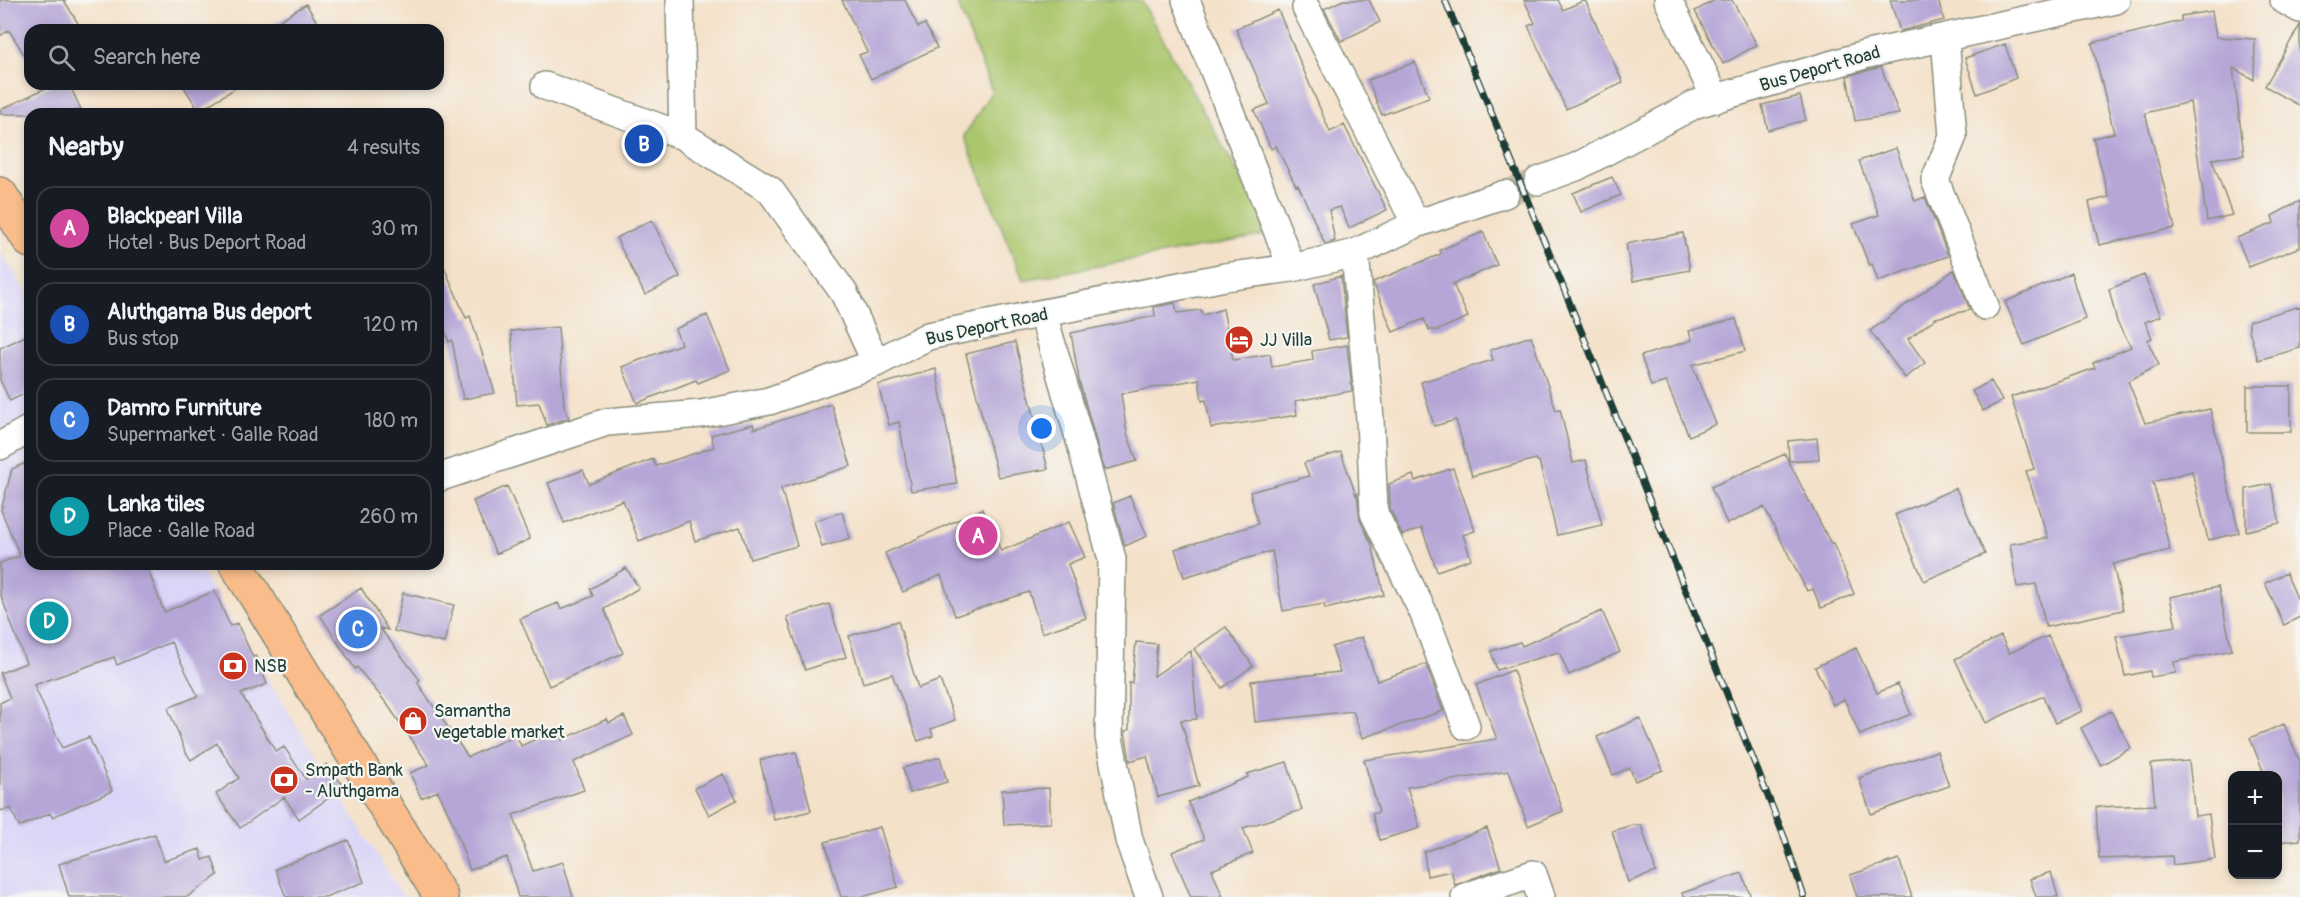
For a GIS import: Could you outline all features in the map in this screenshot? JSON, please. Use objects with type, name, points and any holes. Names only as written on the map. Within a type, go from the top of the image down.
[{"type":"highway","points":[[0,194],[24,232]]},
{"type":"highway","points":[[240,570],[441,897]]},
{"type":"street","points":[[1186,0],[1292,268]]},
{"type":"street","points":[[1668,0],[1716,99]]},
{"type":"street","name":"Bus Deport Road","points":[[1538,181],[1576,167],[1696,104],[1868,54],[2116,0]]},
{"type":"street","points":[[2284,0],[2300,9]]},
{"type":"street","points":[[680,1],[683,136]]},
{"type":"street","points":[[1306,8],[1416,224]]},
{"type":"street","points":[[1945,38],[1953,136],[1935,180],[1984,306]]},
{"type":"street","points":[[545,86],[683,136],[770,190],[843,293],[876,363]]},
{"type":"street","name":"Bus Deport Road","points":[[444,476],[607,422],[701,414],[769,401],[876,363],[928,336],[1225,277],[1292,268],[1355,253],[1416,224],[1505,194]]},
{"type":"street","points":[[1355,253],[1370,419],[1374,513],[1424,614],[1466,726]]},
{"type":"street","points":[[1043,314],[1112,559],[1109,737],[1129,840],[1149,897]]},
{"type":"street","points":[[0,446],[24,432]]},
{"type":"street","points":[[1465,897],[1533,874],[1541,897]]},
{"type":"shaded area","points":[[0,250],[24,288],[24,570],[200,570],[403,897],[0,897]]},
{"type":"green space","points":[[956,0],[1141,0],[1272,234],[1023,280],[964,136],[992,91]]},
{"type":"building","points":[[0,0],[64,0],[78,24],[24,24],[24,54],[9,30],[0,36]]},
{"type":"building","points":[[842,0],[905,0],[918,27],[925,24],[937,48],[871,79],[859,55],[867,52]]},
{"type":"building","points":[[1343,0],[1369,0],[1380,22],[1341,41],[1324,9]]},
{"type":"building","points":[[1524,0],[1558,0],[1563,10],[1585,0],[1623,83],[1566,109],[1528,26],[1535,23]]},
{"type":"building","points":[[1715,0],[1732,0],[1757,45],[1723,64],[1695,11]]},
{"type":"building","points":[[1890,0],[1938,0],[1944,20],[1900,31]]},
{"type":"building","points":[[306,4],[318,24],[274,24]]},
{"type":"building","points":[[1278,10],[1330,132],[1344,125],[1387,210],[1349,228],[1340,207],[1329,210],[1335,241],[1325,244],[1298,185],[1296,186],[1276,146],[1271,149],[1254,110],[1269,104],[1236,29]]},
{"type":"building","points":[[2212,11],[2216,37],[2255,39],[2254,80],[2233,68],[2244,155],[2212,159],[2232,215],[2207,221],[2190,102],[2145,113],[2175,228],[2099,245],[2089,202],[2109,197],[2093,138],[2114,133],[2092,43],[2181,21],[2181,16]]},
{"type":"building","points":[[2300,25],[2300,106],[2265,86]]},
{"type":"building","points":[[2005,44],[2016,78],[1977,94],[1965,58]]},
{"type":"building","points":[[1415,62],[1429,97],[1382,115],[1368,80]]},
{"type":"building","points":[[1881,67],[1899,114],[1855,121],[1847,76]]},
{"type":"building","points":[[42,90],[72,90],[81,108],[24,108],[24,114],[0,114],[0,110]]},
{"type":"building","points":[[186,90],[232,90],[204,108],[197,108]]},
{"type":"building","points":[[1800,96],[1806,120],[1768,130],[1762,105]]},
{"type":"building","points":[[1896,148],[1915,201],[1925,197],[1948,256],[1878,281],[1872,264],[1869,265],[1853,224],[1879,215],[1859,161]]},
{"type":"building","points":[[1612,177],[1621,195],[1581,212],[1573,193]]},
{"type":"building","points":[[2300,201],[2300,247],[2249,267],[2237,238],[2274,223],[2272,216]]},
{"type":"building","points":[[652,220],[680,277],[645,295],[616,238]]},
{"type":"building","points":[[1483,232],[1497,265],[1453,284],[1468,317],[1438,330],[1429,330],[1424,319],[1393,332],[1373,282],[1441,254],[1440,250]]},
{"type":"building","points":[[1683,233],[1690,270],[1633,281],[1626,244]]},
{"type":"building","points":[[444,267],[466,318],[470,316],[495,393],[463,399],[452,340],[449,342],[444,327]]},
{"type":"building","points":[[1954,270],[1970,310],[1936,318],[1908,339],[1925,363],[1905,378],[1870,331]]},
{"type":"building","points":[[2071,273],[2085,319],[2024,345],[2005,302]]},
{"type":"building","points":[[2144,275],[2161,316],[2145,322],[2152,338],[2147,340],[2159,365],[2128,381],[2145,423],[2210,409],[2239,533],[2208,540],[2192,471],[2153,482],[2170,550],[2113,564],[2123,610],[2046,627],[2036,584],[2017,587],[2010,544],[2048,538],[2026,471],[2034,469],[2011,397],[2095,368],[2093,363],[2131,347],[2117,322],[2109,289]]},
{"type":"building","points":[[1341,276],[1347,337],[1329,340],[1314,284]]},
{"type":"building","points":[[1175,303],[1177,313],[1201,310],[1203,315],[1223,309],[1233,360],[1270,354],[1272,367],[1313,360],[1312,351],[1347,345],[1352,391],[1295,401],[1297,415],[1211,428],[1206,400],[1202,401],[1199,379],[1121,394],[1127,433],[1137,461],[1104,470],[1079,380],[1071,333],[1155,316],[1154,307]]},
{"type":"building","points":[[2300,306],[2300,348],[2258,360],[2249,330],[2249,321]]},
{"type":"building","points":[[707,315],[730,370],[698,383],[696,380],[637,403],[622,367],[681,344],[675,329]]},
{"type":"building","points":[[1736,319],[1745,351],[1692,365],[1716,424],[1689,436],[1666,382],[1651,386],[1641,356],[1692,340],[1689,331]]},
{"type":"building","points":[[558,327],[564,406],[569,418],[547,425],[539,403],[517,405],[511,331]]},
{"type":"building","points":[[1531,336],[1556,410],[1560,409],[1573,463],[1586,460],[1602,525],[1557,535],[1539,461],[1536,459],[1472,476],[1456,420],[1434,426],[1421,382],[1493,360],[1490,350]]},
{"type":"building","points":[[24,337],[24,394],[10,401],[0,380],[0,348]]},
{"type":"building","points":[[1015,342],[1048,469],[998,477],[966,354]]},
{"type":"building","points":[[936,369],[957,484],[911,491],[899,422],[889,425],[878,385]]},
{"type":"building","points":[[1991,381],[2002,401],[1983,411],[1972,391]]},
{"type":"building","points":[[2247,386],[2291,386],[2291,432],[2247,432]]},
{"type":"building","points":[[831,404],[851,466],[781,488],[797,546],[750,559],[740,527],[695,541],[689,521],[639,541],[623,500],[564,523],[548,483],[583,470],[589,484],[653,459],[656,466],[714,447],[711,435],[753,424],[754,429]]},
{"type":"building","points":[[1817,438],[1819,459],[1789,461],[1788,441]]},
{"type":"building","points":[[1341,452],[1357,494],[1360,520],[1372,545],[1384,595],[1325,609],[1324,604],[1283,611],[1272,551],[1184,577],[1175,549],[1258,524],[1250,492],[1309,476],[1304,463]]},
{"type":"building","points":[[1785,454],[1831,544],[1833,543],[1854,594],[1821,608],[1813,589],[1807,591],[1764,507],[1727,524],[1711,487]]},
{"type":"building","points":[[24,464],[24,570],[148,570],[164,612],[215,591],[230,626],[237,623],[253,657],[256,656],[267,684],[241,694],[276,752],[284,747],[306,779],[327,764],[344,787],[299,819],[284,797],[240,828],[216,794],[239,778],[217,743],[191,760],[185,751],[168,708],[198,696],[171,642],[117,665],[114,657],[34,685],[62,748],[89,737],[112,791],[52,817],[50,813],[19,827],[11,808],[0,811],[0,703],[10,698],[0,673],[26,663],[0,593],[0,563],[20,556],[1,510],[12,469]]},
{"type":"building","points":[[1453,468],[1475,531],[1463,535],[1471,559],[1437,571],[1422,528],[1402,535],[1390,509],[1389,484],[1413,475],[1415,481]]},
{"type":"building","points":[[2271,484],[2280,523],[2246,531],[2246,489]]},
{"type":"building","points":[[507,486],[530,539],[496,554],[473,501]]},
{"type":"building","points":[[1956,488],[1985,554],[1924,581],[1895,515]]},
{"type":"building","points":[[1130,496],[1147,536],[1125,546],[1113,503]]},
{"type":"building","points":[[982,509],[1001,551],[1069,522],[1085,557],[1068,564],[1086,618],[1042,633],[1029,592],[955,616],[941,575],[903,592],[885,553]]},
{"type":"building","points":[[842,512],[850,538],[822,547],[814,521]]},
{"type":"building","points":[[626,568],[639,588],[604,609],[623,653],[549,686],[520,619],[558,603],[561,609],[593,596],[590,589]]},
{"type":"building","points":[[2286,573],[2300,605],[2300,617],[2284,625],[2265,583]]},
{"type":"building","points":[[2218,587],[2232,650],[2174,662],[2176,673],[2151,677],[2150,671],[2125,676],[2116,636],[2176,626],[2170,597]]},
{"type":"building","points":[[361,588],[388,630],[380,628],[420,680],[417,682],[468,757],[516,735],[521,746],[558,729],[562,740],[607,719],[609,723],[624,716],[633,735],[574,762],[584,790],[513,815],[533,871],[563,862],[573,897],[518,897],[507,857],[470,870],[453,823],[438,791],[421,798],[410,773],[429,765],[387,704],[357,667],[355,669],[320,615]]},
{"type":"building","points":[[403,593],[454,605],[444,643],[394,631]]},
{"type":"building","points":[[829,604],[846,657],[805,670],[787,617]]},
{"type":"building","points":[[1602,611],[1620,652],[1569,675],[1559,652],[1497,670],[1491,651],[1520,642],[1522,646]]},
{"type":"building","points":[[898,621],[918,688],[940,680],[955,720],[931,729],[933,736],[918,741],[892,674],[863,683],[849,636]]},
{"type":"building","points":[[1226,627],[1253,666],[1222,688],[1194,649]]},
{"type":"building","points":[[2001,636],[2009,653],[2048,636],[2082,711],[2055,723],[2043,696],[1986,723],[1955,659]]},
{"type":"building","points":[[1362,637],[1377,681],[1426,664],[1443,711],[1362,738],[1353,711],[1255,722],[1251,681],[1340,672],[1332,647]]},
{"type":"building","points":[[1136,642],[1157,644],[1154,676],[1191,651],[1197,719],[1181,720],[1199,786],[1158,797],[1147,756],[1130,761],[1125,731],[1129,730],[1129,683],[1132,683]]},
{"type":"building","points":[[1856,648],[1877,693],[1898,684],[1911,714],[1860,735],[1844,699],[1833,705],[1815,667]]},
{"type":"building","points":[[1513,670],[1563,811],[1528,826],[1509,771],[1407,787],[1420,828],[1380,840],[1372,814],[1379,812],[1364,760],[1497,739],[1476,685]]},
{"type":"building","points":[[2111,711],[2131,748],[2101,765],[2081,728]]},
{"type":"building","points":[[1640,718],[1663,770],[1635,781],[1630,768],[1613,775],[1597,737]]},
{"type":"building","points":[[2284,724],[2300,762],[2300,840],[2282,842],[2282,771],[2263,771],[2250,738]]},
{"type":"building","points":[[1937,751],[1949,786],[1871,814],[1859,778]]},
{"type":"building","points":[[796,752],[811,811],[774,820],[760,760]]},
{"type":"building","points":[[940,757],[947,782],[910,793],[903,768]]},
{"type":"building","points":[[2189,761],[2195,816],[2209,814],[2215,859],[2173,865],[2172,856],[2099,859],[2096,807],[2155,805],[2151,764]]},
{"type":"building","points":[[1287,762],[1302,810],[1243,828],[1253,853],[1212,870],[1223,897],[1191,897],[1172,852],[1204,839],[1188,802],[1248,777],[1247,774]]},
{"type":"building","points":[[723,774],[737,800],[709,815],[695,788]]},
{"type":"building","points":[[1049,788],[1051,823],[1004,825],[1002,790]]},
{"type":"building","points":[[1632,825],[1641,825],[1656,872],[1628,882],[1612,831]]},
{"type":"building","points":[[880,827],[898,887],[862,897],[841,897],[825,842]]},
{"type":"building","points":[[1487,828],[1501,868],[1455,885],[1451,871],[1427,876],[1424,852]]},
{"type":"building","points":[[155,834],[164,861],[200,849],[203,860],[212,857],[218,875],[187,897],[69,897],[59,864]]},
{"type":"building","points":[[348,840],[364,882],[325,897],[286,897],[275,869]]},
{"type":"building","points":[[1899,859],[1912,897],[1857,897],[1850,875]]},
{"type":"building","points":[[2051,872],[2058,897],[2036,897],[2030,879]]},
{"type":"building","points":[[1742,873],[1751,897],[1683,897],[1682,893]]},
{"type":"tunnel","points":[[1505,194],[1538,181]]},
{"type":"railway","points":[[1445,0],[1598,372],[1785,839],[1804,897]]},
{"type":"place","name":"Aluthgama Bus deport","points":[[644,144]]},
{"type":"place","name":"JJ Villa","points":[[1239,340]]},
{"type":"place","name":"Blackpearl Villa","points":[[978,536]]},
{"type":"place","name":"Lanka tiles","points":[[49,621]]},
{"type":"place","name":"Damro Furniture","points":[[358,629]]},
{"type":"place","name":"NSB","points":[[233,666]]},
{"type":"place","name":"Samantha vegetable market","points":[[413,721]]},
{"type":"place","name":"Smpath Bank - Aluthgama","points":[[284,780]]}]
